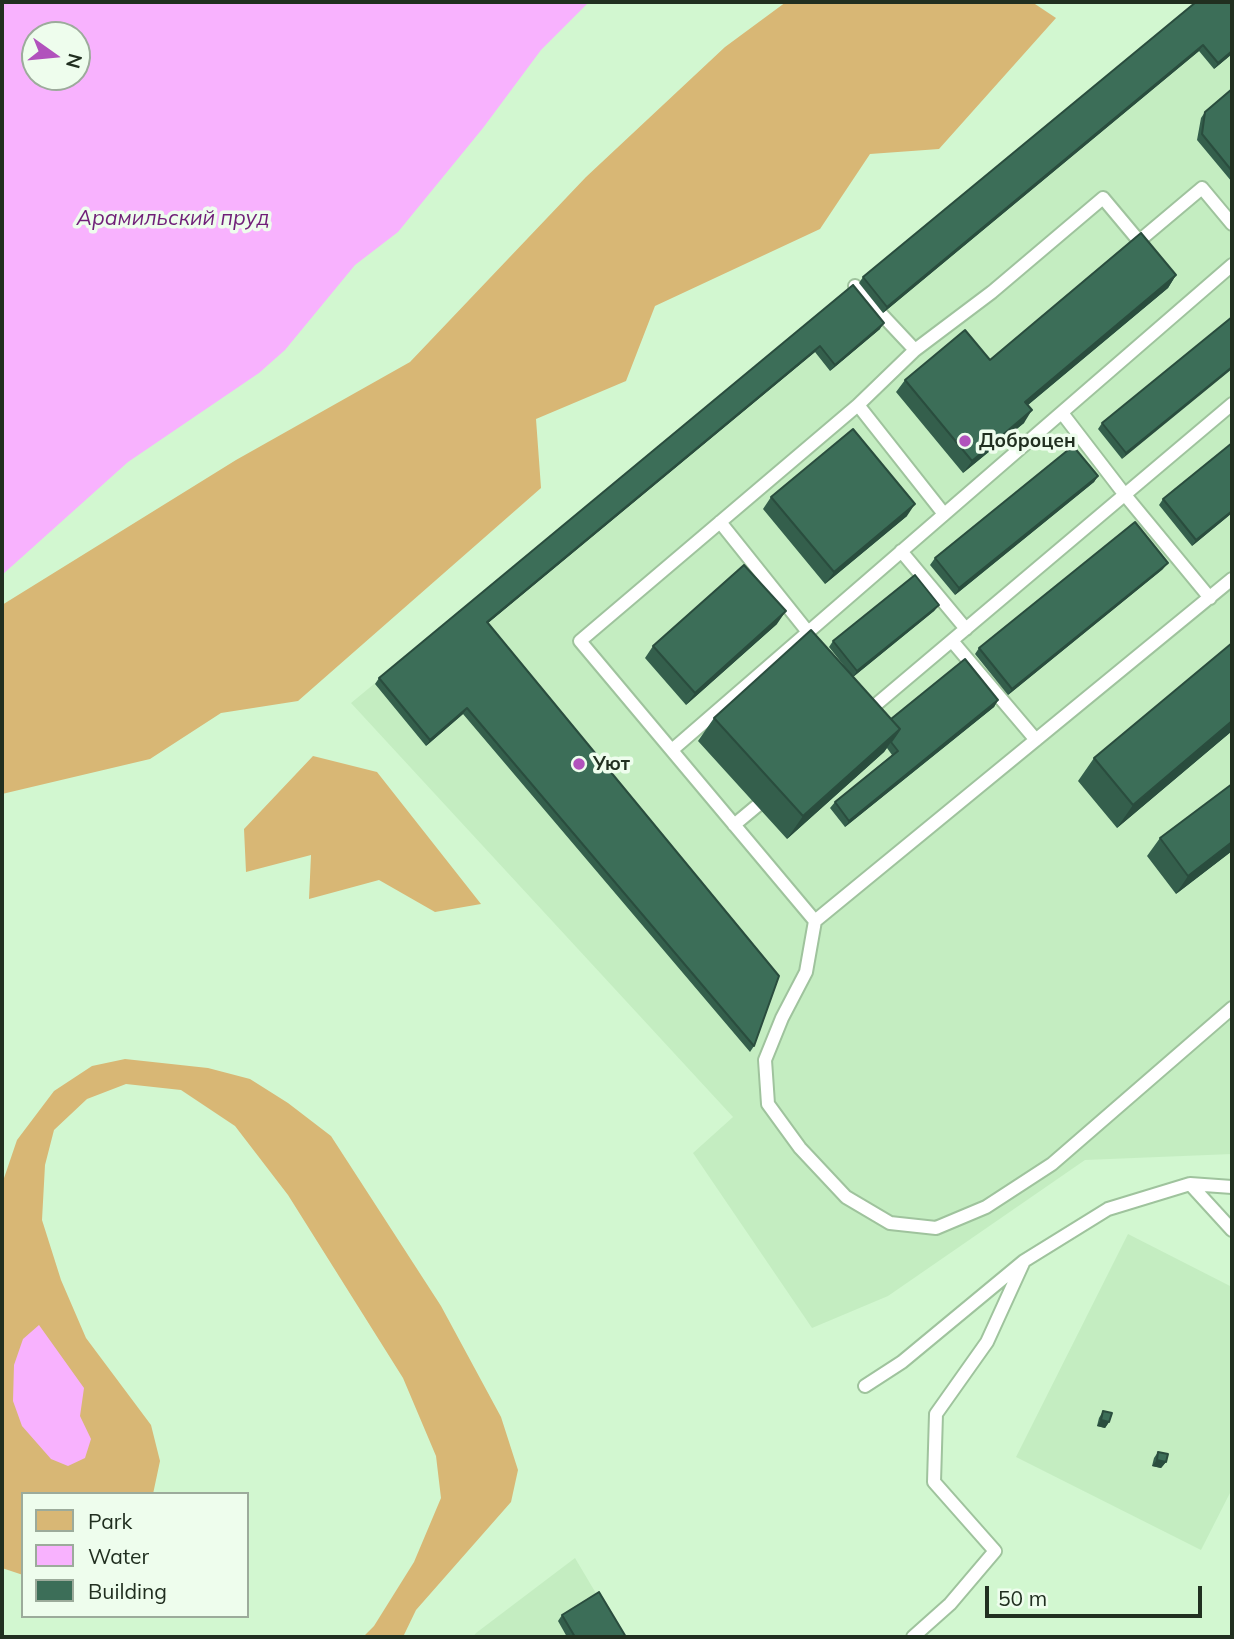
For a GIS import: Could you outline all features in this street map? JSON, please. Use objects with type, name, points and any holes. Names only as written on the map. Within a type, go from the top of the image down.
[{"type":"lane","points":[[815,921],[580,641],[858,405],[915,350],[992,292],[1103,198],[1139,241],[1202,188],[1232,224]]},
{"type":"lane","points":[[672,750],[1232,265]]},
{"type":"lane","points":[[855,286],[915,350]]},
{"type":"lane","points":[[859,720],[1232,404]]},
{"type":"lane","points":[[858,405],[944,514]]},
{"type":"lane","points":[[1062,412],[1125,495],[1210,598]]},
{"type":"lane","points":[[720,522],[808,632]]},
{"type":"lane","points":[[901,551],[966,629]]},
{"type":"lane","points":[[1232,579],[815,921],[806,972],[782,1018],[765,1060],[768,1104],[800,1148],[846,1197],[890,1223],[936,1228],[986,1207],[1052,1164],[1232,1008]]},
{"type":"lane","points":[[952,641],[1036,740]]},
{"type":"lane","points":[[734,825],[776,790]]},
{"type":"lane","points":[[865,1386],[902,1362],[1024,1261],[1108,1209],[1190,1184],[1232,1187]]},
{"type":"lane","points":[[1190,1184],[1232,1230]]},
{"type":"lane","points":[[913,1637],[950,1604],[995,1550],[934,1482],[936,1413],[987,1342],[1024,1261]]},
{"type":"shaded area","points":[[1199,2],[1232,2],[1232,1154],[1085,1160],[888,1296],[812,1328],[693,1153],[733,1117],[351,703]]},
{"type":"shaded area","points":[[1128,1234],[1232,1287],[1232,1489],[1201,1550],[1016,1457]]},
{"type":"shaded area","points":[[575,1558],[622,1637],[473,1637],[476,1633]]},
{"type":"green space","points":[[786,2],[1032,2],[1056,18],[939,149],[870,154],[820,229],[655,306],[626,381],[536,419],[541,488],[298,701],[221,713],[150,759],[2,794],[2,605],[236,460],[410,362],[586,177],[725,47]]},
{"type":"green space","points":[[313,756],[377,772],[481,904],[435,912],[379,880],[309,899],[311,855],[246,872],[244,829]]},
{"type":"green space","points":[[125,1059],[208,1068],[250,1079],[288,1103],[331,1136],[441,1306],[501,1417],[518,1470],[511,1502],[416,1610],[403,1637],[363,1637],[374,1626],[414,1562],[441,1498],[436,1456],[403,1378],[288,1195],[235,1126],[181,1090],[126,1084],[87,1099],[54,1130],[45,1165],[42,1220],[61,1280],[86,1338],[151,1425],[160,1461],[153,1492],[21,1492],[21,1574],[2,1568],[2,1184],[17,1140],[54,1091],[92,1066]]},
{"type":"water","name":"Арамильский пруд","points":[[2,2],[589,2],[541,50],[483,128],[398,232],[355,265],[285,350],[259,373],[128,462],[2,575]]},
{"type":"water","points":[[39,1325],[84,1388],[80,1416],[91,1439],[85,1458],[68,1466],[51,1459],[22,1426],[13,1401],[14,1365],[23,1339]]},
{"type":"building","points":[[1196,2],[1232,2],[1232,51],[1218,63],[1203,45],[887,307],[863,277]]},
{"type":"building","points":[[1232,89],[1232,171],[1202,134],[1205,112]]},
{"type":"building","points":[[1141,233],[1176,275],[1025,402],[1032,410],[972,461],[905,380],[965,330],[990,360]]},
{"type":"building","points":[[853,285],[884,323],[835,365],[820,346],[487,622],[779,976],[754,1046],[467,708],[430,740],[379,678]]},
{"type":"building","points":[[1232,317],[1232,367],[1126,453],[1102,423]]},
{"type":"building","points":[[853,429],[915,504],[834,572],[771,497]]},
{"type":"building","points":[[1232,443],[1232,511],[1196,540],[1163,499]]},
{"type":"building","points":[[1073,446],[1098,476],[959,588],[935,558]]},
{"type":"building","points":[[1135,522],[1168,563],[1012,689],[979,648]]},
{"type":"building","points":[[744,565],[786,611],[695,693],[653,646]]},
{"type":"building","points":[[915,575],[939,605],[857,671],[833,641]]},
{"type":"building","points":[[811,630],[900,729],[803,816],[714,718]]},
{"type":"building","points":[[1232,643],[1232,721],[1133,805],[1094,758]]},
{"type":"building","points":[[965,659],[998,700],[849,821],[835,802],[898,751],[891,742],[900,729],[891,719]]},
{"type":"building","points":[[1232,784],[1232,842],[1188,876],[1160,838]]},
{"type":"building","points":[[1103,1411],[1112,1413],[1109,1422],[1101,1420]]},
{"type":"building","points":[[1158,1452],[1168,1454],[1166,1462],[1157,1460]]},
{"type":"building","points":[[599,1592],[626,1637],[575,1637],[562,1615]]},
{"type":"place","name":"Доброцен","points":[[965,441]]},
{"type":"place","name":"Уют","points":[[579,764]]}]
